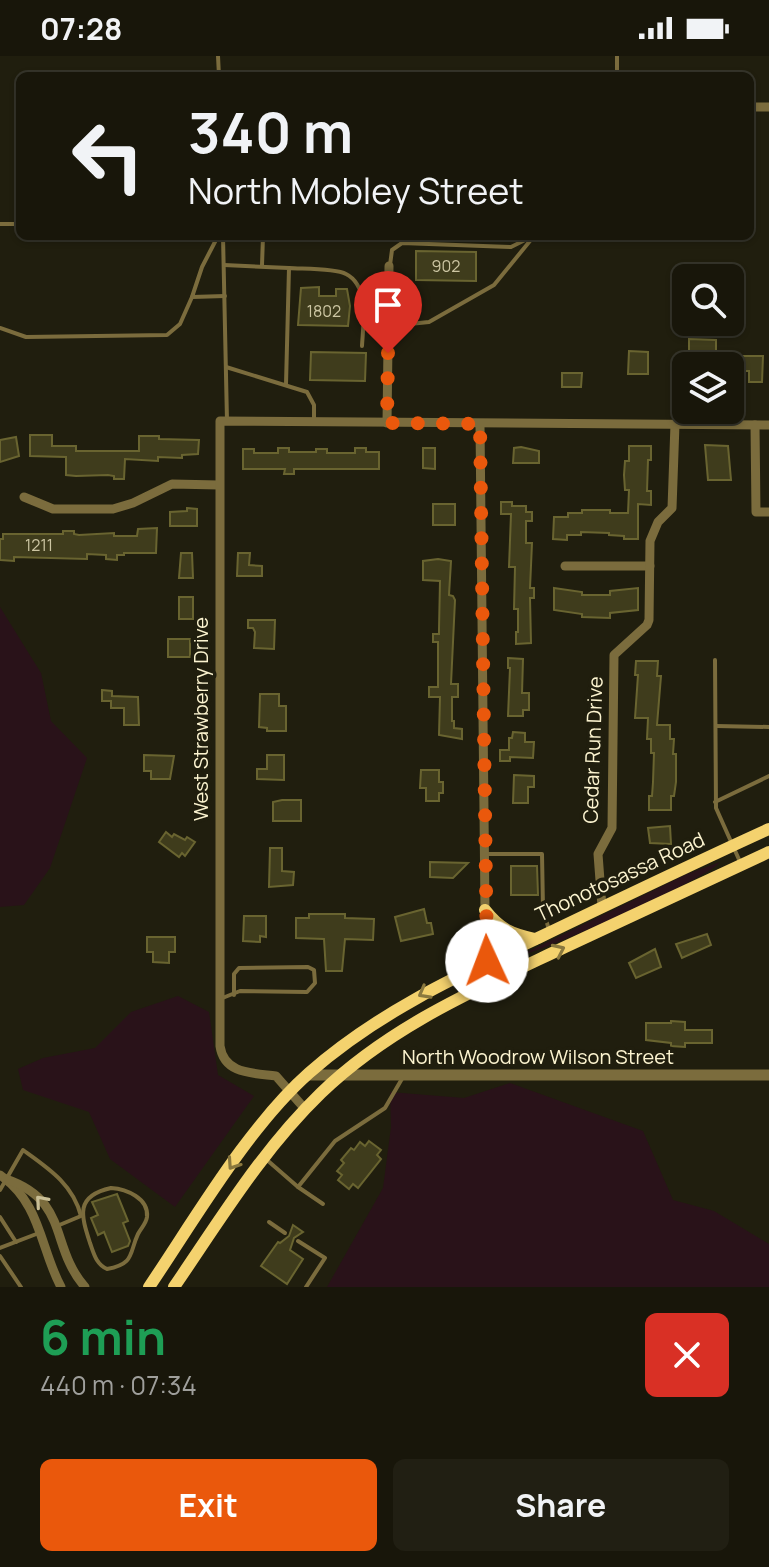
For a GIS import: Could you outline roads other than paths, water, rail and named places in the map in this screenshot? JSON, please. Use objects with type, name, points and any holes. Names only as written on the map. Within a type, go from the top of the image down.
[{"type":"main road","name":"Thonotosassa Road","points":[[149,1287],[240,1154],[290,1093],[307,1075],[365,1029],[399,1007],[487,961],[769,829]]},
{"type":"main road","name":"Thonotosassa Road","points":[[174,1287],[264,1156],[305,1109],[342,1074],[399,1031],[490,983],[769,852]]},
{"type":"main road","points":[[485,910],[505,931],[535,939]]},
{"type":"street","points":[[387,423],[389,266]]},
{"type":"street","points":[[223,421],[672,424]]},
{"type":"street","name":"West Strawberry Drive","points":[[223,421],[219,485],[218,1016],[221,1057],[226,1064],[244,1072],[276,1076],[290,1093]]},
{"type":"street","points":[[480,424],[485,910],[490,983]]},
{"type":"street","points":[[675,424],[769,425]]},
{"type":"street","name":"Cedar Run Drive","points":[[602,907],[598,854],[612,828],[614,655],[647,625],[650,615],[652,531],[672,508],[675,424]]},
{"type":"street","points":[[755,425],[756,512],[769,512]]},
{"type":"street","points":[[24,497],[53,509],[113,509],[172,484],[219,485]]},
{"type":"street","points":[[565,566],[650,566]]},
{"type":"street","name":"North Woodrow Wilson Street","points":[[307,1075],[769,1075]]},
{"type":"street","points":[[290,1093],[305,1109]]},
{"type":"street","points":[[3,1177],[26,1186],[39,1196],[51,1212],[68,1260],[85,1287]]},
{"type":"street","points":[[3,1177],[28,1205],[42,1232],[61,1287]]},
{"type":"street","points":[[42,1232],[57,1226]]},
{"type":"lane","points":[[0,328],[26,337],[167,335],[180,324],[202,267],[219,240]]},
{"type":"lane","points":[[221,240],[226,367],[223,421]]},
{"type":"lane","points":[[262,265],[263,240]]},
{"type":"lane","points":[[389,266],[392,250],[402,243],[511,247],[526,240]]},
{"type":"lane","points":[[389,326],[429,322],[494,285],[531,240]]},
{"type":"lane","points":[[224,265],[262,265],[345,273],[354,280],[364,308],[362,346]]},
{"type":"lane","points":[[286,384],[289,268]]},
{"type":"lane","points":[[192,297],[225,296]]},
{"type":"lane","points":[[364,308],[389,308]]},
{"type":"lane","points":[[226,367],[307,392],[314,405],[314,422]]},
{"type":"lane","points":[[715,660],[715,802],[742,865]]},
{"type":"lane","points":[[716,726],[769,727]]},
{"type":"lane","points":[[715,802],[769,776]]},
{"type":"lane","points":[[484,854],[542,854],[543,909],[550,932]]},
{"type":"lane","points":[[218,1000],[234,995],[240,991],[307,992],[315,983],[314,970],[308,967],[239,968],[234,974],[234,995]]},
{"type":"lane","points":[[298,1187],[335,1141],[385,1108],[404,1074]]},
{"type":"lane","points":[[0,1190],[3,1177],[23,1150],[56,1174],[69,1189],[99,1264],[111,1269],[125,1262],[132,1254],[147,1212],[132,1193],[111,1188],[92,1195],[85,1203],[81,1216]]},
{"type":"lane","points":[[264,1156],[298,1187],[323,1204]]},
{"type":"lane","points":[[57,1226],[81,1216]]},
{"type":"lane","points":[[0,1217],[16,1242]]},
{"type":"lane","points":[[269,1222],[285,1233]]},
{"type":"lane","points":[[0,1248],[42,1232]]},
{"type":"lane","points":[[298,1241],[325,1258],[306,1287]]},
{"type":"lane","points":[[0,1256],[21,1287]]}]
